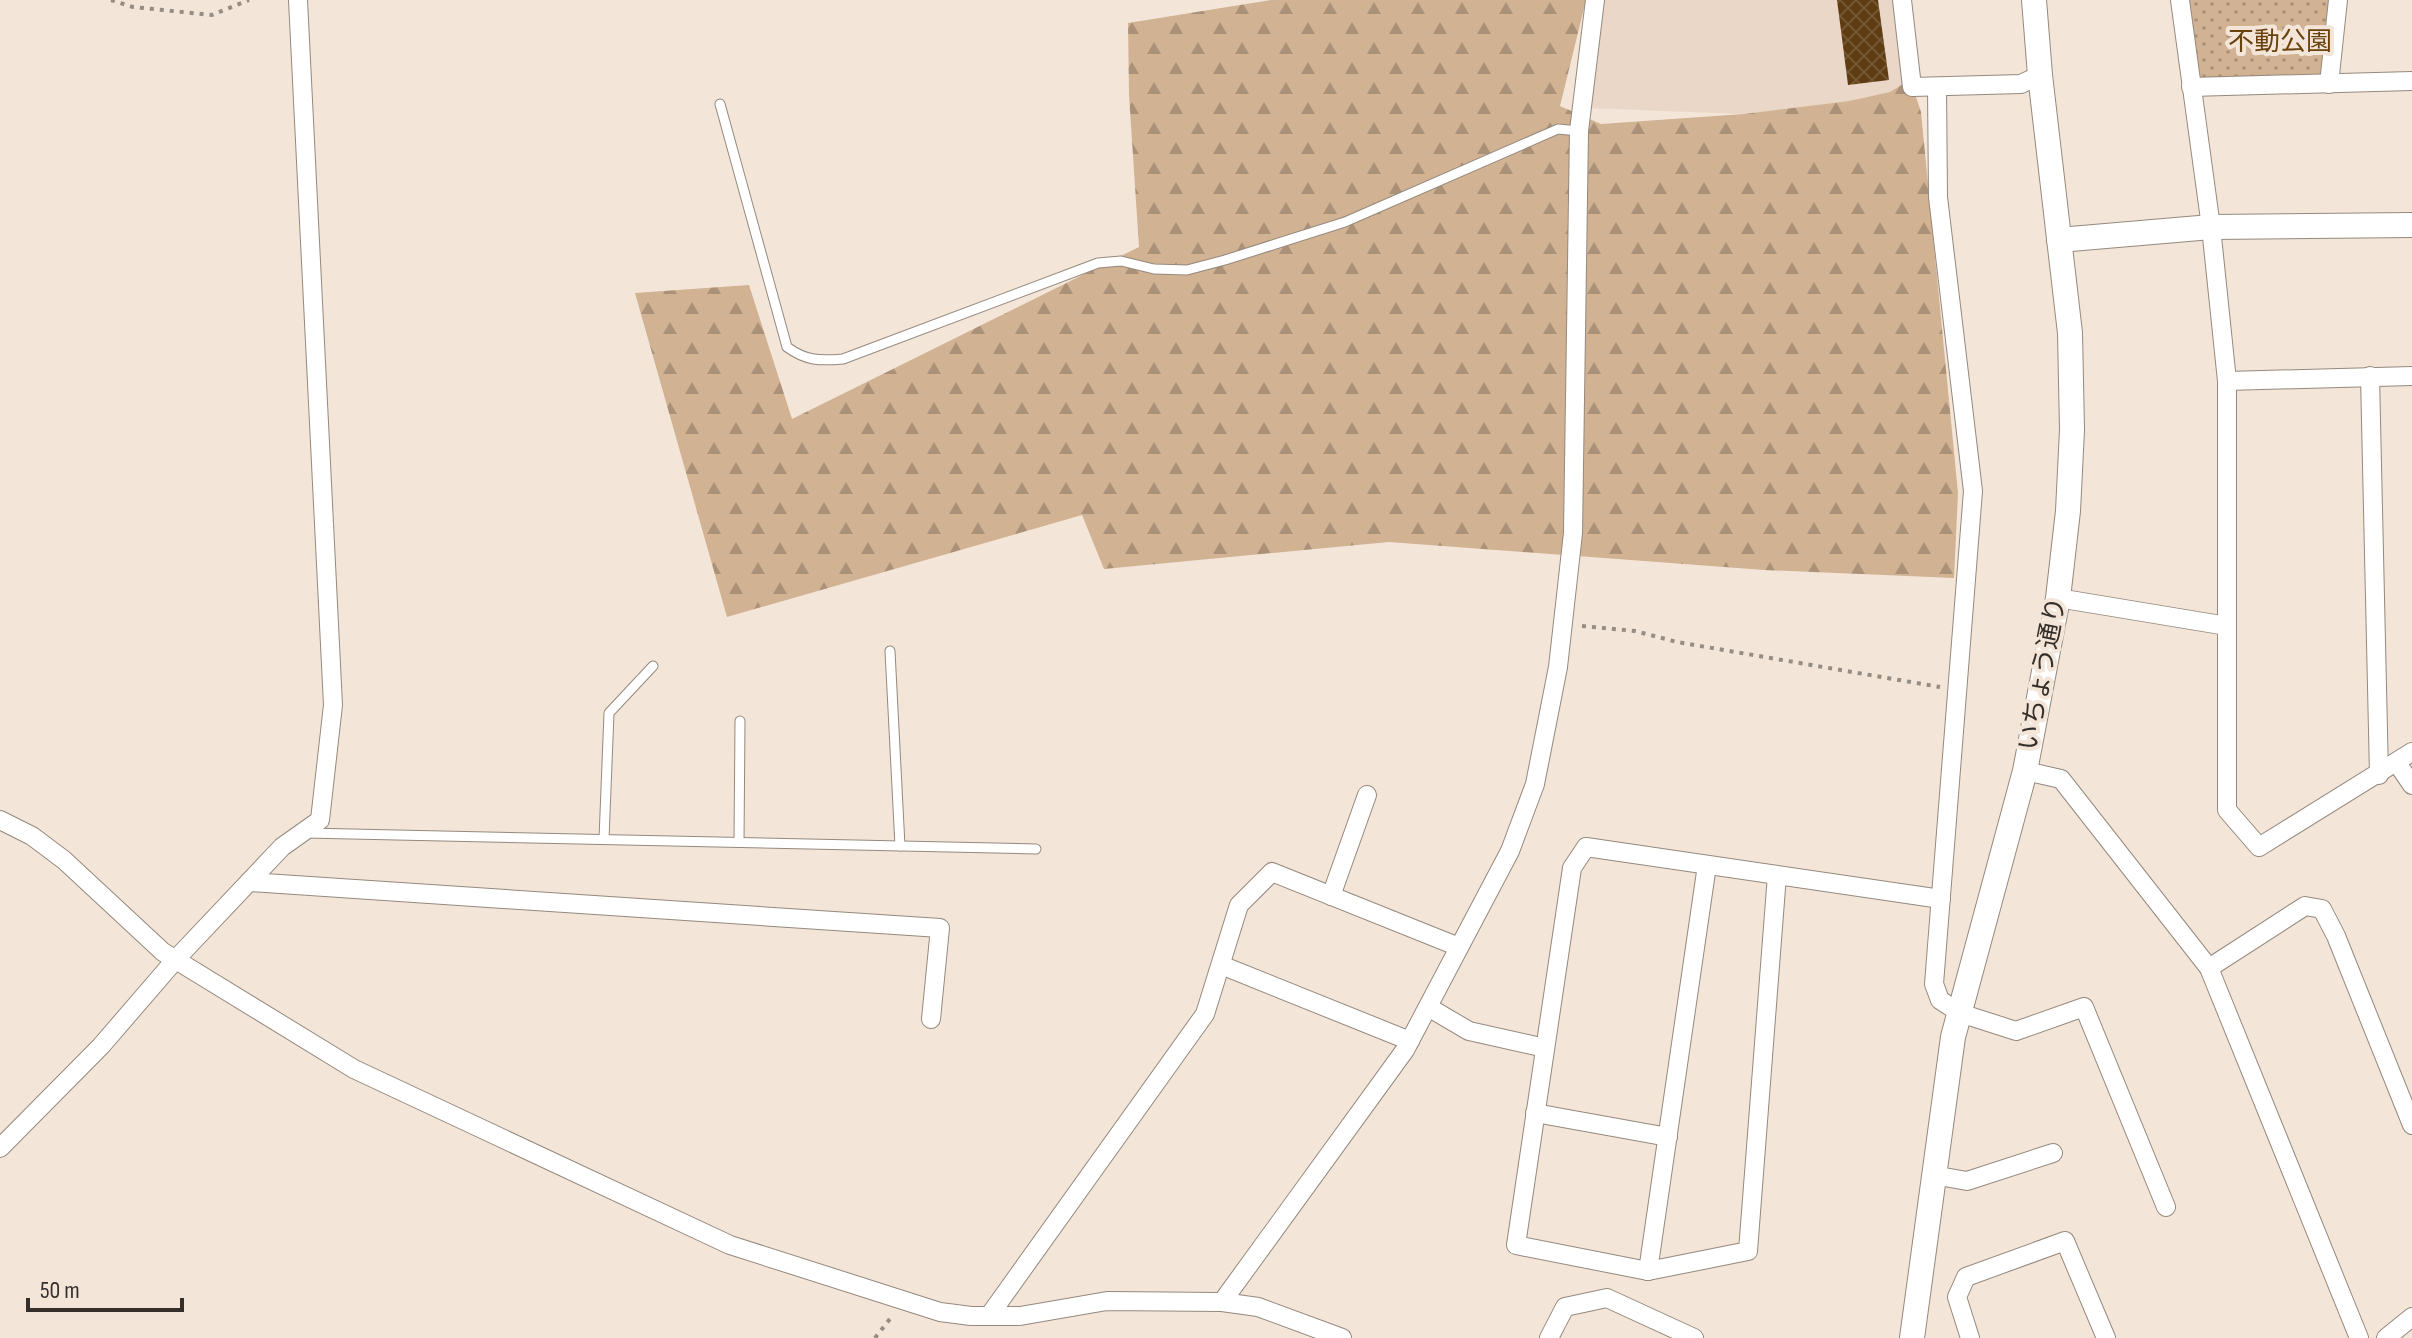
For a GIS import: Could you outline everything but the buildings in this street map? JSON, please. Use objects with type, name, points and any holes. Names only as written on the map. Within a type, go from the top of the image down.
[{"type":"street","points":[[0,1148],[101,1046],[176,959],[282,847],[320,820],[333,705],[298,0]]},
{"type":"street","points":[[1222,1302],[1410,1041],[1510,851],[1535,784],[1558,667],[1573,533],[1579,131],[1595,0]]},
{"type":"street","points":[[1902,0],[1912,87],[2021,84],[2040,75]]},
{"type":"street","name":"いちょう通り","points":[[1912,1338],[1953,1037],[2025,771],[2058,598],[2068,511],[2072,430],[2070,333],[2034,0]]},
{"type":"street","points":[[2180,0],[2211,227],[2227,381],[2227,810],[2259,847],[2405,757],[2412,785]]},
{"type":"street","points":[[2329,84],[2338,0]]},
{"type":"street","points":[[2191,87],[2412,81]]},
{"type":"street","points":[[1937,88],[1938,197],[1973,491],[1934,984],[1940,1000],[1960,1013],[2016,1031],[2084,1007],[2166,1207]]},
{"type":"street","points":[[2059,240],[2211,227],[2412,225]]},
{"type":"street","points":[[2370,376],[2379,775]]},
{"type":"street","points":[[2227,381],[2412,376]]},
{"type":"street","points":[[2058,598],[2227,626]]},
{"type":"street","points":[[2025,771],[2061,779],[2209,968],[2359,1338]]},
{"type":"street","points":[[1331,896],[1367,795]]},
{"type":"street","points":[[0,820],[32,836],[64,860],[163,952],[354,1069],[730,1245],[940,1312],[1020,1316],[1107,1301],[1222,1302],[1258,1307],[1342,1338]]},
{"type":"street","points":[[1777,875],[1748,1251],[1648,1271],[1516,1245],[1572,868],[1586,847],[1941,899]]},
{"type":"street","points":[[1648,1271],[1707,865]]},
{"type":"street","points":[[989,1316],[1205,1014],[1239,905],[1272,872],[1459,947]]},
{"type":"street","points":[[249,882],[940,928],[931,1019]]},
{"type":"street","points":[[2209,968],[2305,906],[2322,909],[2336,936],[2412,1125]]},
{"type":"street","points":[[1221,965],[1410,1041]]},
{"type":"street","points":[[1428,1007],[1469,1031],[1545,1048]]},
{"type":"street","points":[[1535,1113],[1668,1137]]},
{"type":"street","points":[[1933,1175],[1967,1181],[2053,1153]]},
{"type":"street","points":[[1970,1338],[1957,1297],[1966,1277],[2065,1241],[2106,1338]]},
{"type":"street","points":[[1549,1338],[1565,1307],[1607,1298],[1694,1338]]},
{"type":"street","points":[[2386,1338],[2412,1317]]},
{"type":"lane","points":[[720,104],[787,347],[801,357],[818,362],[843,359],[1098,263],[1121,261],[1154,269],[1187,270],[1225,260],[1345,222],[1558,129],[1579,131]]},
{"type":"lane","points":[[890,651],[900,846]]},
{"type":"lane","points":[[604,839],[609,713],[653,666]]},
{"type":"lane","points":[[739,842],[740,721]]},
{"type":"lane","points":[[303,832],[1036,849]]},
{"type":"path","points":[[111,0],[133,7],[212,15],[249,0]]},
{"type":"path","points":[[1562,625],[1635,631],[1677,642],[1958,690]]},
{"type":"path","points":[[875,1338],[905,1301]]},
{"type":"shaded area","points":[[1600,0],[1894,0],[1906,82],[1890,92],[1849,101],[1744,114],[1585,108]]},
{"type":"green space","points":[[1271,0],[1586,0],[1560,106],[1601,124],[1744,114],[1849,101],[1890,92],[1906,82],[1921,112],[1958,493],[1954,578],[1764,570],[1389,542],[1104,569],[1082,515],[727,617],[635,293],[749,285],[792,419],[1139,247],[1129,95],[1128,23]]},
{"type":"green space","name":"不動公園","points":[[2180,0],[2338,0],[2329,84],[2191,87]]}]
